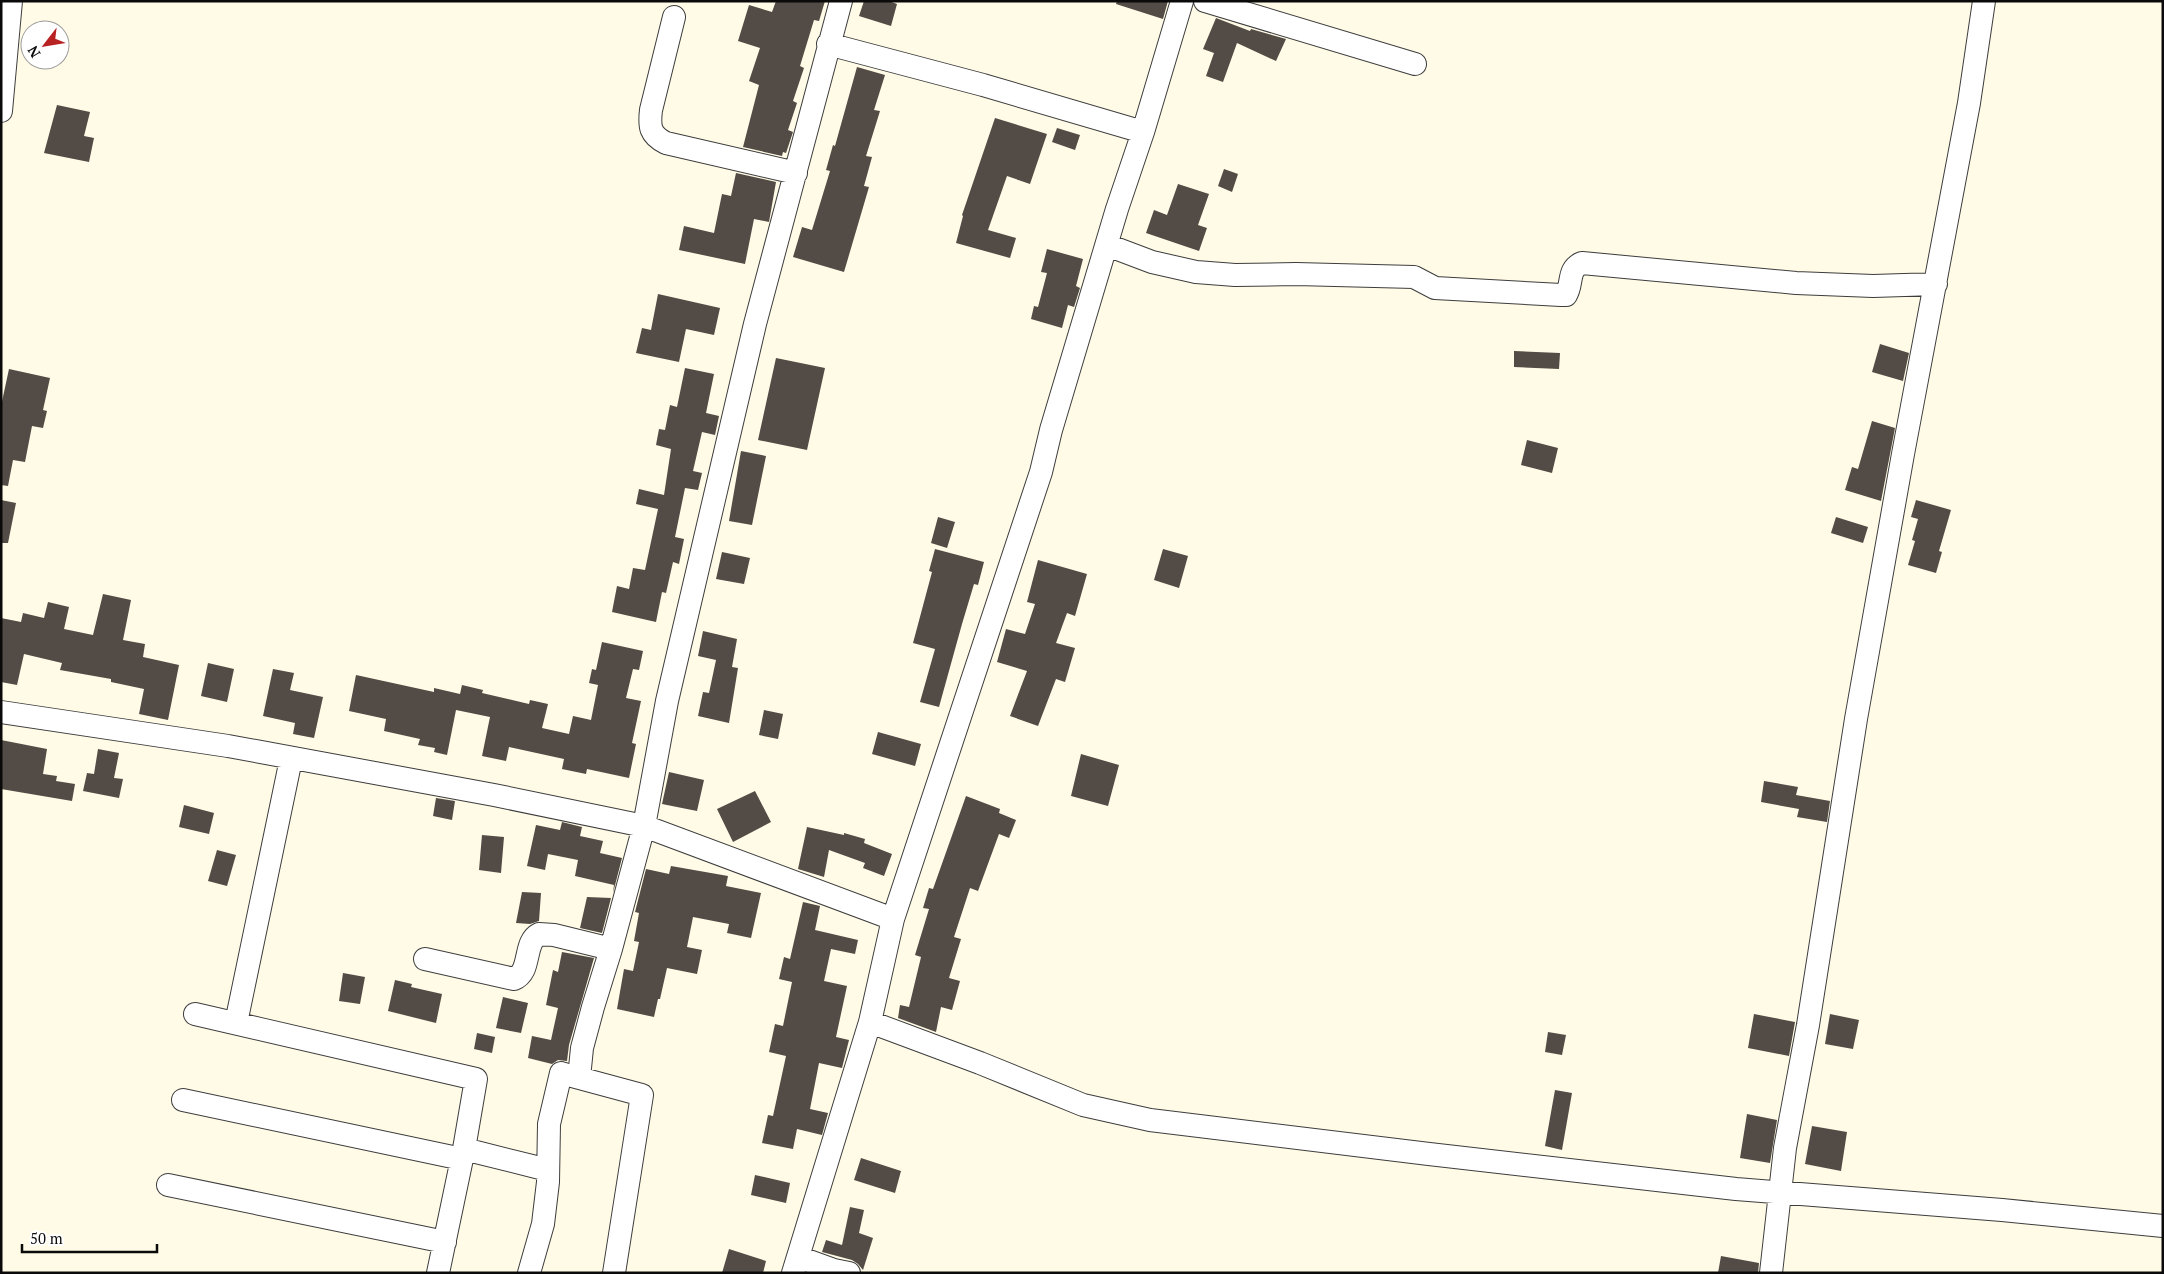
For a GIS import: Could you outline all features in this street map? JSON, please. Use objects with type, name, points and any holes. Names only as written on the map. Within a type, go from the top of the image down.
[{"type":"street","points":[[1,111],[10,1]]},
{"type":"street","points":[[579,1078],[582,1048],[644,826],[667,701],[755,324],[841,1]]},
{"type":"street","points":[[849,1273],[796,1265],[870,1022],[893,919],[1041,472],[1051,430],[1182,1]]},
{"type":"street","points":[[1205,1],[1415,64]]},
{"type":"street","points":[[1771,1273],[1785,1148],[1808,1025],[1856,719],[1903,454],[1969,103],[1984,1]]},
{"type":"street","points":[[674,17],[651,110],[650,124],[652,134],[666,143],[796,173]]},
{"type":"street","points":[[828,44],[983,85],[1143,132]]},
{"type":"street","points":[[1107,245],[1152,262],[1196,272],[1235,275],[1296,274],[1414,277],[1435,288],[1561,296],[1566,295],[1568,292],[1572,272],[1576,266],[1582,263],[1796,283],[1873,286],[1936,284]]},
{"type":"street","points":[[1,712],[228,746],[494,795],[644,826],[893,919]]},
{"type":"street","points":[[236,1023],[291,759]]},
{"type":"street","points":[[424,959],[514,979],[522,973],[534,938],[539,934],[554,935],[611,948]]},
{"type":"street","points":[[195,1014],[476,1078],[463,1154],[438,1273]]},
{"type":"street","points":[[870,1022],[980,1063],[1083,1105],[1125,1116],[1429,1154],[1780,1192],[2002,1210],[2163,1226]]},
{"type":"street","points":[[529,1273],[543,1224],[548,1170],[549,1124],[561,1073],[642,1095],[614,1273]]},
{"type":"street","points":[[183,1100],[548,1170]]},
{"type":"street","points":[[168,1185],[445,1242]]},
{"type":"building","points":[[776,1],[825,1],[819,21],[814,20],[800,66],[804,68],[793,101],[797,103],[788,130],[793,132],[786,153],[783,152],[782,156],[743,147],[759,85],[749,81],[760,48],[738,41],[749,5],[772,12]]},
{"type":"building","points":[[864,1],[889,1],[897,4],[891,26],[859,16]]},
{"type":"building","points":[[1117,1],[1168,1],[1163,19],[1116,4]]},
{"type":"building","points":[[1216,18],[1250,31],[1251,29],[1286,39],[1276,61],[1237,43],[1223,82],[1206,76],[1214,53],[1203,49]]},
{"type":"building","points":[[857,67],[885,75],[874,110],[880,111],[866,156],[872,157],[864,186],[869,187],[844,272],[793,257],[802,227],[812,230],[830,171],[826,170],[833,145],[835,146]]},
{"type":"building","points":[[57,105],[90,112],[84,136],[94,138],[89,162],[44,153]]},
{"type":"building","points":[[995,118],[1047,134],[1030,184],[1007,176],[988,230],[1016,238],[1010,258],[956,243],[962,215]]},
{"type":"building","points":[[1057,128],[1080,135],[1075,150],[1052,142]]},
{"type":"building","points":[[1224,169],[1238,174],[1232,192],[1218,186]]},
{"type":"building","points":[[736,173],[776,182],[769,222],[754,219],[745,264],[679,250],[684,226],[714,233],[722,194],[731,196]]},
{"type":"building","points":[[1178,184],[1209,194],[1198,225],[1207,228],[1199,251],[1146,233],[1154,210],[1167,215]]},
{"type":"building","points":[[1047,249],[1083,259],[1076,286],[1080,288],[1074,307],[1068,305],[1062,328],[1031,319],[1034,306],[1038,307],[1047,273],[1041,272]]},
{"type":"building","points":[[658,294],[720,308],[714,335],[686,329],[679,362],[636,353],[642,328],[651,330]]},
{"type":"building","points":[[1880,344],[1909,353],[1903,381],[1872,372]]},
{"type":"building","points":[[1514,351],[1560,353],[1559,369],[1514,367]]},
{"type":"building","points":[[776,358],[825,368],[807,450],[758,440]]},
{"type":"building","points":[[685,368],[714,374],[706,413],[719,416],[715,435],[702,432],[693,471],[702,473],[698,490],[685,488],[675,537],[684,539],[679,564],[673,562],[666,593],[662,592],[656,622],[612,612],[617,586],[629,589],[633,568],[645,570],[658,509],[636,504],[639,489],[664,495],[671,449],[656,445],[659,429],[665,430],[670,405],[677,407]]},
{"type":"building","points":[[9,369],[50,378],[43,410],[47,411],[43,428],[32,426],[25,462],[13,460],[8,486],[1,485],[1,406]]},
{"type":"building","points":[[1872,421],[1895,428],[1881,501],[1845,490],[1852,467],[1858,469]]},
{"type":"building","points":[[1527,440],[1558,448],[1552,473],[1521,465]]},
{"type":"building","points":[[741,451],[766,456],[752,525],[729,521]]},
{"type":"building","points":[[1,500],[16,503],[8,543],[1,543]]},
{"type":"building","points":[[1916,500],[1951,510],[1939,551],[1942,552],[1936,573],[1908,565],[1915,541],[1912,540],[1918,519],[1911,517]]},
{"type":"building","points":[[938,517],[955,522],[947,548],[931,543]]},
{"type":"building","points":[[1836,517],[1868,527],[1863,543],[1831,533]]},
{"type":"building","points":[[935,549],[984,562],[978,585],[974,584],[939,707],[920,702],[935,649],[913,643],[932,572],[929,571]]},
{"type":"building","points":[[1163,549],[1188,556],[1179,588],[1154,580]]},
{"type":"building","points":[[722,552],[750,558],[744,584],[716,579]]},
{"type":"building","points":[[1038,560],[1087,574],[1075,616],[1067,613],[1056,643],[1075,648],[1065,682],[1056,679],[1038,726],[1010,716],[1027,671],[997,662],[1006,629],[1025,634],[1035,604],[1027,602]]},
{"type":"building","points":[[103,594],[131,600],[123,640],[145,644],[143,657],[179,665],[168,720],[139,714],[144,689],[111,682],[111,679],[60,670],[62,663],[24,654],[17,685],[1,682],[1,618],[21,622],[23,613],[44,618],[48,602],[69,607],[64,629],[93,635]]},
{"type":"building","points":[[703,631],[737,639],[732,667],[738,668],[729,723],[698,716],[703,692],[709,693],[716,660],[698,656]]},
{"type":"building","points":[[602,642],[643,651],[639,670],[633,669],[626,698],[641,701],[632,743],[636,744],[629,778],[587,769],[586,774],[562,769],[564,759],[509,747],[506,761],[482,756],[490,717],[456,710],[447,755],[434,752],[435,748],[418,745],[420,739],[384,731],[386,719],[349,711],[356,675],[434,692],[434,688],[460,694],[462,685],[483,690],[482,693],[529,704],[530,700],[548,704],[542,728],[569,734],[573,716],[591,720],[598,685],[589,683],[592,669],[596,670]]},
{"type":"building","points":[[208,663],[234,669],[227,702],[201,696]]},
{"type":"building","points":[[273,669],[294,673],[290,690],[323,697],[314,738],[293,734],[295,723],[263,716]]},
{"type":"building","points":[[764,710],[783,714],[778,739],[759,735]]},
{"type":"building","points":[[878,732],[921,744],[915,766],[872,754]]},
{"type":"building","points":[[1,740],[47,749],[43,774],[57,776],[56,781],[75,784],[72,801],[1,789]]},
{"type":"building","points":[[98,749],[119,753],[114,778],[123,779],[119,798],[83,791],[87,773],[94,774]]},
{"type":"building","points":[[1081,754],[1119,765],[1108,806],[1071,796]]},
{"type":"building","points":[[669,772],[704,780],[697,811],[662,804]]},
{"type":"building","points":[[1764,781],[1798,787],[1796,795],[1830,801],[1827,822],[1797,817],[1799,809],[1761,802]]},
{"type":"building","points":[[755,791],[771,822],[733,842],[717,809]]},
{"type":"building","points":[[966,796],[1000,809],[999,813],[1016,820],[1009,838],[999,834],[978,891],[970,888],[954,937],[961,939],[949,978],[960,981],[952,1010],[941,1007],[936,1032],[898,1018],[900,1005],[909,1007],[921,957],[915,955],[929,909],[923,908],[929,888],[933,889]]},
{"type":"building","points":[[436,798],[455,801],[452,820],[433,816]]},
{"type":"building","points":[[184,805],[214,813],[209,834],[179,827]]},
{"type":"building","points":[[562,822],[582,827],[580,836],[603,841],[600,853],[622,858],[613,893],[614,885],[575,876],[578,860],[548,854],[545,870],[527,866],[536,825],[560,830]]},
{"type":"building","points":[[807,827],[844,835],[844,833],[865,839],[864,843],[892,854],[884,876],[863,868],[865,863],[829,850],[824,877],[798,869]]},
{"type":"building","points":[[482,835],[504,837],[501,873],[479,870]]},
{"type":"building","points":[[217,850],[236,855],[227,886],[208,881]]},
{"type":"building","points":[[671,866],[728,876],[726,886],[761,893],[751,938],[727,933],[729,924],[693,917],[687,947],[702,950],[697,974],[667,968],[654,1017],[617,1009],[624,969],[633,971],[639,942],[634,941],[639,913],[635,912],[646,869],[669,874]]},
{"type":"building","points":[[522,892],[541,893],[539,921],[530,924],[516,923]]},
{"type":"building","points":[[587,897],[611,898],[602,933],[580,928]]},
{"type":"building","points":[[803,902],[820,906],[815,930],[858,940],[855,954],[831,949],[824,981],[847,986],[836,1037],[849,1040],[842,1068],[819,1063],[810,1109],[828,1113],[822,1135],[797,1129],[793,1149],[762,1143],[768,1115],[773,1116],[786,1056],[769,1052],[775,1024],[783,1026],[792,982],[779,979],[784,957],[790,959]]},
{"type":"building","points":[[562,952],[594,958],[569,1045],[567,1061],[558,1060],[552,1064],[528,1058],[532,1036],[551,1040],[558,1008],[546,1005],[553,970],[558,972]]},
{"type":"building","points":[[343,973],[365,977],[360,1004],[339,1001]]},
{"type":"building","points":[[395,980],[412,984],[411,987],[442,994],[436,1023],[388,1011]]},
{"type":"building","points":[[503,997],[528,1003],[521,1033],[496,1028]]},
{"type":"building","points":[[1754,1014],[1795,1022],[1789,1056],[1748,1048]]},
{"type":"building","points":[[1830,1014],[1859,1020],[1853,1049],[1825,1044]]},
{"type":"building","points":[[1548,1032],[1566,1035],[1562,1055],[1545,1052]]},
{"type":"building","points":[[477,1033],[495,1037],[492,1053],[474,1049]]},
{"type":"building","points":[[1555,1090],[1572,1093],[1562,1150],[1545,1146]]},
{"type":"building","points":[[1747,1114],[1777,1120],[1770,1163],[1740,1158]]},
{"type":"building","points":[[1812,1126],[1847,1132],[1841,1171],[1805,1164]]},
{"type":"building","points":[[861,1158],[901,1171],[895,1193],[854,1180]]},
{"type":"building","points":[[755,1175],[790,1183],[786,1203],[751,1195]]},
{"type":"building","points":[[850,1207],[864,1210],[859,1233],[873,1238],[863,1270],[852,1260],[822,1252],[826,1240],[842,1245]]},
{"type":"building","points":[[729,1249],[766,1261],[763,1273],[722,1273]]},
{"type":"building","points":[[1721,1256],[1759,1263],[1758,1273],[1718,1273]]}]
